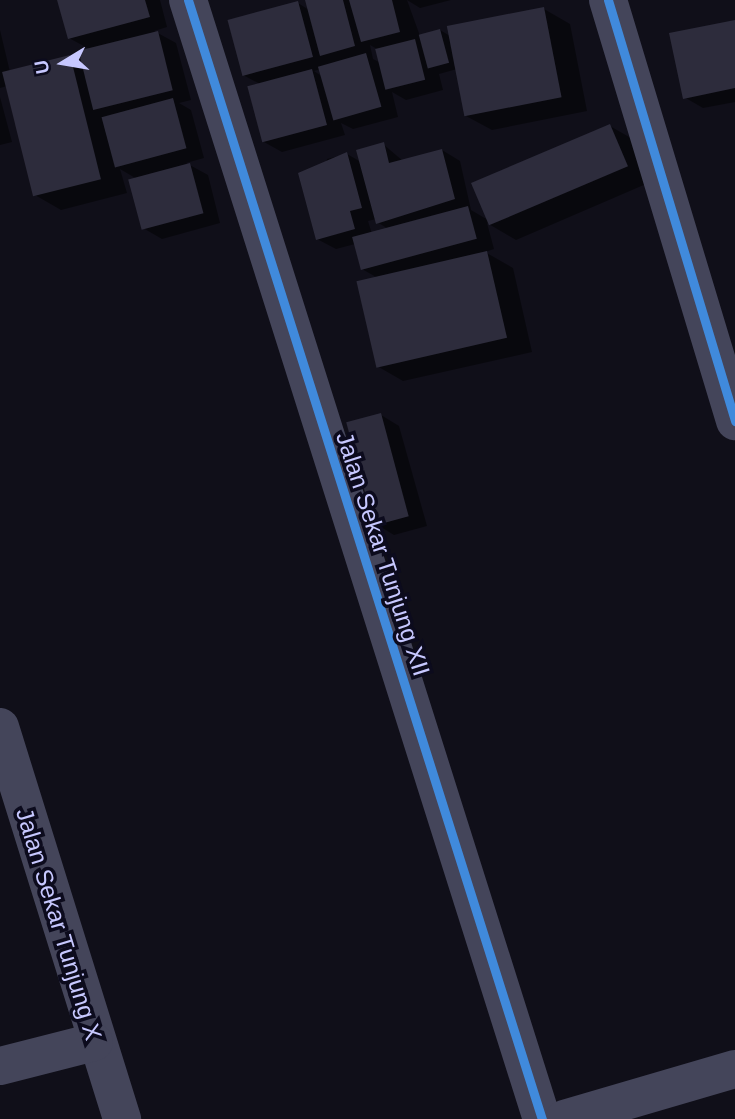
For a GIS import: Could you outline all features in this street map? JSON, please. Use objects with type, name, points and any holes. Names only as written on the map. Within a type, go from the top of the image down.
[{"type":"street","points":[[608,0],[735,421]]},
{"type":"street","name":"Jalan Sekar Tunjung XII","points":[[190,1],[542,1119]]},
{"type":"street","name":"Jalan Sekar Tunjung X","points":[[0,727],[94,1041],[122,1119]]},
{"type":"street","points":[[0,1066],[94,1041]]},
{"type":"street","points":[[564,1119],[735,1069]]},
{"type":"building","points":[[57,0],[145,0],[150,17],[68,39]]},
{"type":"building","points":[[305,0],[343,0],[355,46],[320,56]]},
{"type":"building","points":[[349,0],[392,0],[400,32],[361,42]]},
{"type":"building","points":[[298,1],[313,57],[242,76],[227,20]]},
{"type":"building","points":[[544,7],[562,97],[464,116],[447,26]]},
{"type":"building","points":[[735,20],[735,88],[683,99],[669,33]]},
{"type":"building","points":[[440,29],[449,63],[428,69],[419,35]]},
{"type":"building","points":[[158,31],[173,90],[93,110],[78,51]]},
{"type":"building","points":[[415,39],[425,80],[385,90],[375,49]]},
{"type":"building","points":[[366,53],[381,107],[333,121],[318,67]]},
{"type":"building","points":[[70,55],[101,179],[33,196],[2,72]]},
{"type":"building","points":[[312,69],[327,125],[262,142],[247,86]]},
{"type":"building","points":[[173,98],[186,148],[115,167],[102,117]]},
{"type":"building","points":[[610,124],[628,166],[489,225],[471,183]]},
{"type":"building","points":[[384,142],[389,163],[442,149],[455,199],[376,224],[356,150]]},
{"type":"building","points":[[347,152],[362,208],[350,211],[355,229],[316,240],[298,173]]},
{"type":"building","points":[[190,163],[203,213],[142,230],[128,180]]},
{"type":"building","points":[[468,206],[477,239],[361,270],[352,237]]},
{"type":"building","points":[[487,251],[507,338],[376,368],[356,281]]},
{"type":"building","points":[[381,413],[409,516],[374,526],[346,422]]},
{"type":"cycle path","points":[[188,0],[542,1119]]},
{"type":"cycle path","points":[[608,0],[735,421]]}]
